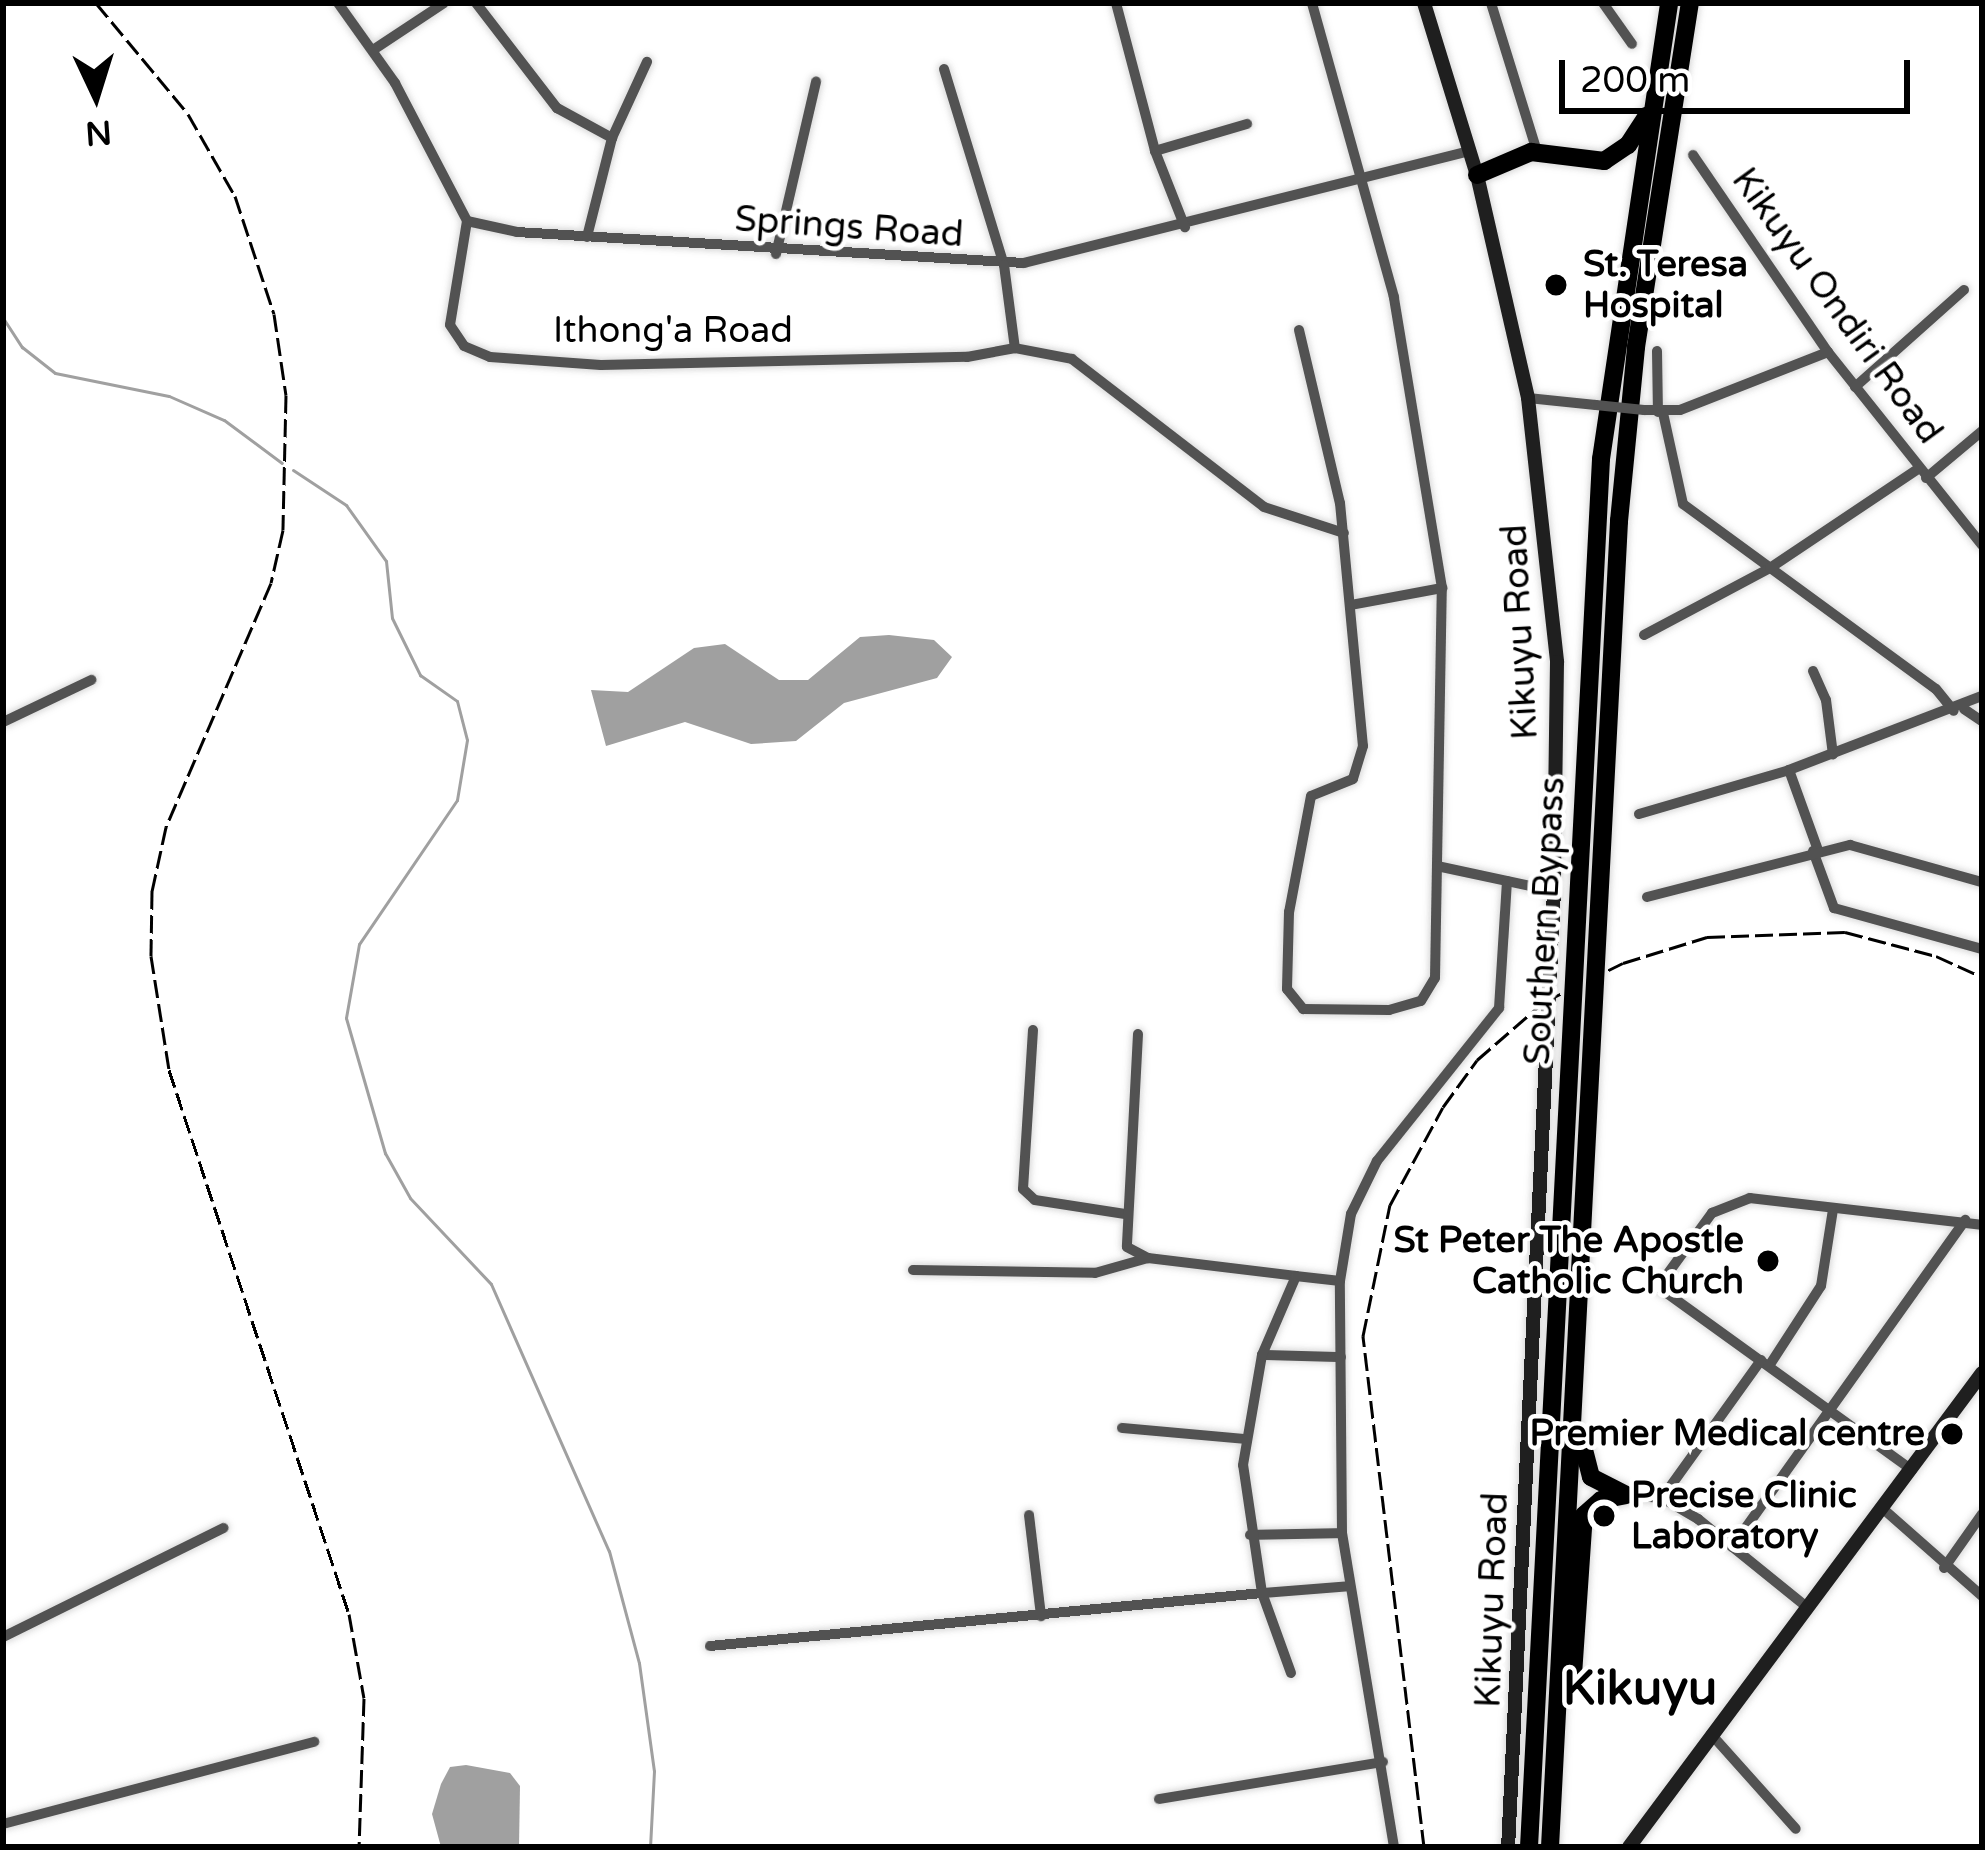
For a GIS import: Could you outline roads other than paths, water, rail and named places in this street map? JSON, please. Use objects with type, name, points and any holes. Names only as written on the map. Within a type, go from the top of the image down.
[{"type":"highway","name":"Southern Bypass","points":[[1529,1847],[1601,459],[1669,3]]},
{"type":"highway","name":"Southern Bypass","points":[[1550,1847],[1619,521],[1636,347],[1690,3]]},
{"type":"highway","points":[[1477,175],[1501,159],[1537,152],[1604,161],[1628,145],[1652,106]]},
{"type":"highway","points":[[1577,1327],[1587,1357],[1584,1467],[1626,1495]]},
{"type":"highway","points":[[1558,1696],[1574,1675],[1584,1515],[1601,1500],[1626,1495]]},
{"type":"main road","name":"Kikuyu Road","points":[[1424,3],[1477,175],[1528,398],[1556,638],[1554,891],[1508,1847]]},
{"type":"main road","points":[[1629,1847],[1982,1373]]},
{"type":"street","points":[[338,3],[373,50],[467,221]]},
{"type":"street","points":[[373,50],[444,3]]},
{"type":"street","points":[[476,3],[557,108],[612,138]]},
{"type":"street","points":[[1116,3],[1155,151],[1185,227]]},
{"type":"street","points":[[1299,330],[1344,533],[1362,763],[1353,778],[1311,796],[1289,912],[1288,998],[1303,1009],[1389,1010],[1428,996],[1442,588],[1427,462],[1365,177],[1312,3]]},
{"type":"street","points":[[1491,3],[1537,152]]},
{"type":"street","points":[[1603,3],[1632,44]]},
{"type":"street","points":[[587,237],[612,138],[647,62]]},
{"type":"street","points":[[944,69],[1004,265],[1015,348],[1072,359],[1264,507],[1344,533]]},
{"type":"street","points":[[776,254],[816,82]]},
{"type":"street","points":[[1155,151],[1247,124]]},
{"type":"street","name":"Springs Road","points":[[467,221],[776,254],[1004,265],[1185,227],[1470,152]]},
{"type":"street","name":"Kikuyu Ondiri Road","points":[[1693,155],[1828,352],[1982,545]]},
{"type":"street","name":"Ithong'a Road","points":[[467,221],[450,325],[464,346],[490,356],[601,365],[967,356],[1015,348]]},
{"type":"street","points":[[1855,387],[1964,290]]},
{"type":"street","points":[[1658,351],[1660,412],[1683,504],[1959,710],[1982,721]]},
{"type":"street","points":[[1528,398],[1660,412],[1828,352]]},
{"type":"street","points":[[1644,635],[1770,568],[1982,431]]},
{"type":"street","points":[[1351,605],[1442,588]]},
{"type":"street","points":[[1813,671],[1833,755]]},
{"type":"street","points":[[3,722],[91,680]]},
{"type":"street","points":[[1639,814],[1833,755],[1959,710],[1982,696]]},
{"type":"street","points":[[1789,770],[1834,908],[1982,949]]},
{"type":"street","points":[[1647,897],[1816,851],[1869,847],[1982,882]]},
{"type":"street","points":[[1436,866],[1554,891]]},
{"type":"street","points":[[1391,1846],[1383,1762],[1342,1534],[1340,1281],[1352,1214],[1377,1161],[1499,1008],[1507,881]]},
{"type":"street","points":[[1033,1030],[1023,1189],[1035,1200],[1125,1214]]},
{"type":"street","points":[[1138,1034],[1125,1214],[1127,1246],[1148,1258],[1340,1281]]},
{"type":"street","points":[[1912,1470],[1658,1287],[1724,1204],[1789,1199],[1833,1209],[1982,1225]]},
{"type":"street","points":[[1662,1498],[1821,1286],[1833,1209]]},
{"type":"street","points":[[1732,1547],[1965,1220]]},
{"type":"street","points":[[913,1270],[1095,1274],[1148,1258]]},
{"type":"street","points":[[1291,1673],[1262,1593],[1250,1535],[1245,1439],[1262,1355],[1296,1276]]},
{"type":"street","points":[[1262,1355],[1342,1358]]},
{"type":"street","points":[[1122,1428],[1245,1439]]},
{"type":"street","points":[[1626,1495],[1662,1498],[1808,1608]]},
{"type":"street","points":[[1881,1507],[1944,1568],[1982,1596]]},
{"type":"street","points":[[1944,1568],[1982,1514]]},
{"type":"street","points":[[1029,1515],[1041,1616]]},
{"type":"street","points":[[3,1637],[224,1528]]},
{"type":"street","points":[[1250,1535],[1342,1534]]},
{"type":"street","points":[[710,1646],[1350,1586]]},
{"type":"street","points":[[1711,1734],[1796,1829]]},
{"type":"street","points":[[3,1824],[314,1742]]},
{"type":"street","points":[[1159,1799],[1383,1762]]},
{"type":"waterway","points":[[3,318],[22,347],[55,373],[169,396],[224,420],[282,463]]},
{"type":"waterway","points":[[293,470],[346,505],[386,561],[392,618],[420,675],[457,701],[467,740],[457,800],[359,944],[346,1018],[385,1153],[410,1198],[491,1284],[609,1551],[639,1663],[654,1771],[650,1847]]},
{"type":"railway","points":[[96,3],[188,114],[235,196],[274,314],[286,395],[283,530],[271,583],[166,827],[152,891],[151,956],[169,1070],[349,1614],[364,1698],[359,1847]]},
{"type":"railway","points":[[1424,1847],[1363,1336],[1390,1205],[1443,1107],[1477,1060],[1544,1002],[1623,963],[1707,937],[1845,932],[1936,956],[1982,977]]},
{"type":"place","name":"St. Teresa Hospital","points":[[1556,285]]},
{"type":"place","name":"St Peter The Apostle Catholic Church","points":[[1768,1261]]},
{"type":"place","name":"Premier Medical centre","points":[[1952,1434]]},
{"type":"place","name":"Precise Clinic Laboratory","points":[[1604,1516]]},
{"type":"district","name":"Kikuyu","points":[[1640,1690]]}]
